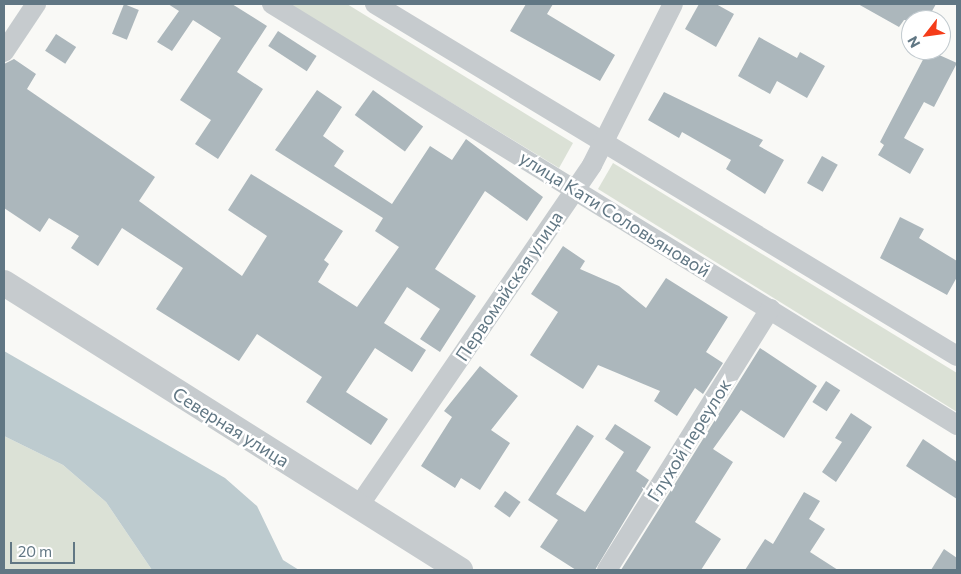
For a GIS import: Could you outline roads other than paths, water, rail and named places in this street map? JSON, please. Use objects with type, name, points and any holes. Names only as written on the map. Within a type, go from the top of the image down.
[{"type":"street","points":[[4,52],[36,4]]},
{"type":"street","name":"улица Кати Соловьяновой","points":[[272,4],[957,425]]},
{"type":"street","points":[[375,4],[957,356]]},
{"type":"street","name":"Первомайская улица","points":[[358,507],[574,190],[604,142],[673,4]]},
{"type":"street","name":"Северная улица","points":[[4,283],[460,570]]},
{"type":"street","name":"Глухой переулок","points":[[607,570],[770,309]]}]
